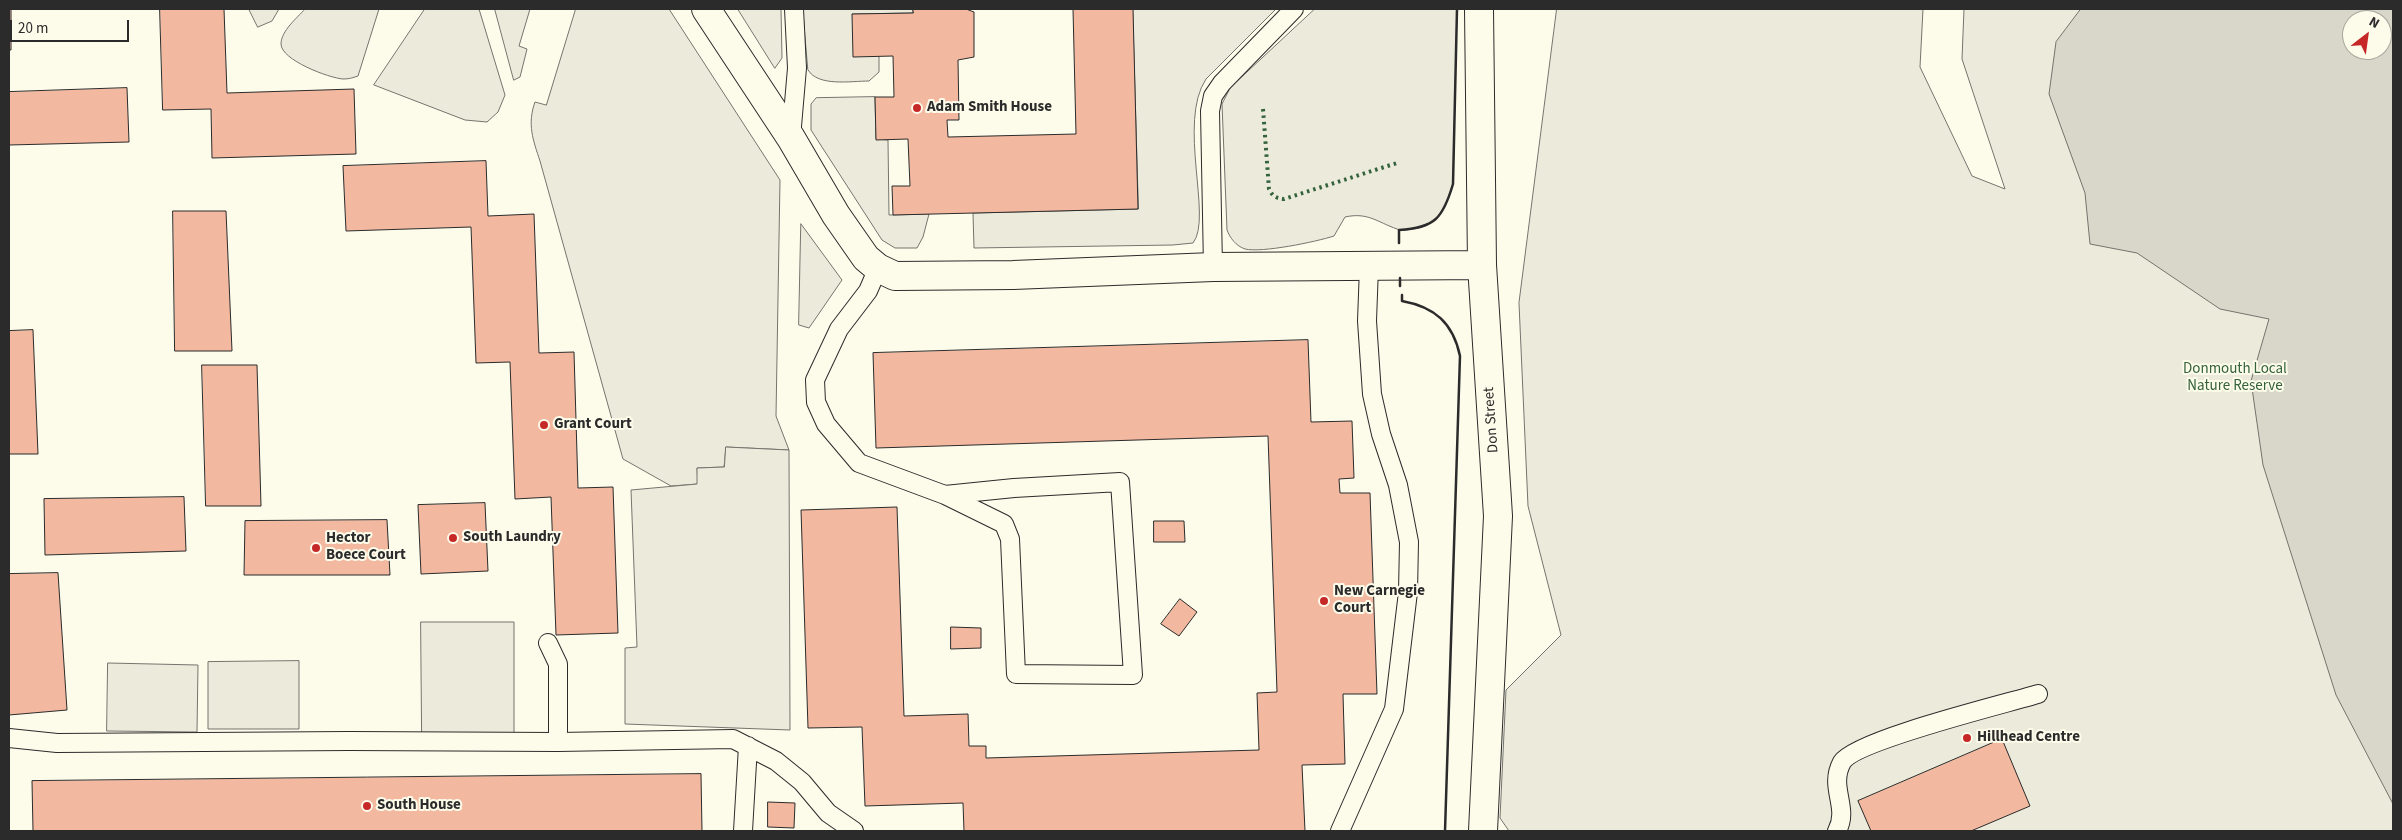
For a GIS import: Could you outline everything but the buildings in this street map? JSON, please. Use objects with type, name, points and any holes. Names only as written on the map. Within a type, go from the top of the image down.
[{"type":"street","points":[[706,9],[791,138],[836,215],[866,258],[878,268],[895,276],[948,277],[1213,267],[1482,265]]},
{"type":"street","name":"Don Street","points":[[1479,9],[1482,265],[1498,516],[1483,831]]},
{"type":"lane","points":[[791,138],[797,68],[794,9]]},
{"type":"lane","points":[[1213,267],[1210,110],[1213,96],[1222,82],[1294,9]]},
{"type":"lane","points":[[1340,831],[1394,709],[1408,592],[1409,542],[1398,486],[1381,434],[1372,394],[1367,321],[1369,267]]},
{"type":"lane","points":[[878,268],[868,291],[839,329],[815,380],[816,402],[826,424],[859,462],[945,495],[1004,524],[1010,539],[1016,674],[1133,675],[1120,482],[1014,488],[945,495]]},
{"type":"lane","points":[[548,643],[558,664],[558,742]]},
{"type":"lane","points":[[1837,831],[1841,824],[1842,810],[1836,777],[1843,761],[1851,753],[1878,740],[2038,694]]},
{"type":"lane","points":[[9,738],[58,743],[558,742],[733,738],[776,761],[802,782],[828,813],[854,831]]},
{"type":"lane","points":[[743,831],[748,746]]},
{"type":"green space","points":[[249,9],[279,9],[272,21],[258,27]]},
{"type":"green space","points":[[305,9],[379,9],[358,76],[343,79],[327,75],[297,62],[283,50],[281,44],[284,34]]},
{"type":"green space","points":[[425,9],[479,9],[505,95],[498,112],[487,122],[465,120],[374,85]]},
{"type":"green space","points":[[495,9],[530,9],[519,46],[527,49],[520,77],[514,80]]},
{"type":"green space","points":[[576,9],[669,9],[780,180],[776,416],[789,450],[726,447],[724,467],[697,468],[698,484],[671,486],[623,459],[533,139],[531,118],[535,102],[546,105]]},
{"type":"green space","points":[[738,9],[781,9],[782,58],[775,68]]},
{"type":"green space","points":[[803,9],[913,9],[913,13],[852,14],[879,56],[879,72],[869,81],[835,82],[819,79],[808,70]]},
{"type":"green space","points":[[1133,9],[1276,9],[1206,79],[1198,98],[1194,144],[1199,213],[1198,231],[1193,243],[1173,245],[974,248],[973,213],[1138,209]]},
{"type":"green space","points":[[1315,9],[1457,9],[1453,184],[1448,200],[1440,214],[1421,228],[1400,230],[1372,218],[1353,216],[1345,217],[1334,236],[1302,244],[1263,250],[1245,249],[1234,241],[1227,230],[1222,104],[1230,88]]},
{"type":"green space","name":"Donmouth Local Nature Reserve","points":[[1557,9],[1923,9],[1920,67],[1972,176],[2005,189],[1962,59],[1964,9],[2393,9],[2393,831],[1509,831],[1500,818],[1506,690],[1561,635],[1528,506],[1519,303]]},
{"type":"green space","points":[[875,97],[876,139],[888,140],[889,215],[929,214],[923,237],[917,248],[895,248],[882,240],[811,130],[811,104],[816,98]]},
{"type":"green space","points":[[801,224],[842,280],[809,328],[799,325]]},
{"type":"shaded area","points":[[2081,9],[2393,9],[2393,804],[2336,695],[2263,465],[2251,381],[2269,319],[2220,309],[2137,253],[2090,244],[2085,193],[2049,94],[2056,42]]},
{"type":"shaded area","points":[[726,447],[789,450],[790,730],[625,724],[625,648],[637,647],[631,490],[697,484],[697,468],[724,467]]},
{"type":"shaded area","points":[[421,622],[514,622],[514,733],[422,733]]},
{"type":"shaded area","points":[[299,661],[299,729],[208,729],[208,662]]},
{"type":"shaded area","points":[[108,663],[198,665],[197,732],[107,731]]},
{"type":"hedge","points":[[1263,109],[1269,189],[1277,198],[1284,199],[1397,163]]},
{"type":"wall","points":[[1399,243],[1399,230],[1421,227],[1436,219],[1445,205],[1453,184],[1457,9]]},
{"type":"wall","points":[[1400,278],[1400,286]]},
{"type":"wall","points":[[1402,295],[1402,301],[1424,307],[1441,318],[1453,334],[1460,356],[1445,831]]},
{"type":"place","name":"Adam Smith House","points":[[917,108]]},
{"type":"place","name":"Grant Court","points":[[544,425]]},
{"type":"place","name":"South Laundry","points":[[453,538]]},
{"type":"place","name":"Hector Boece Court","points":[[316,548]]},
{"type":"place","name":"New Carnegie Court","points":[[1324,601]]},
{"type":"place","name":"Hillhead Centre","points":[[1967,738]]},
{"type":"place","name":"South House","points":[[367,806]]}]
